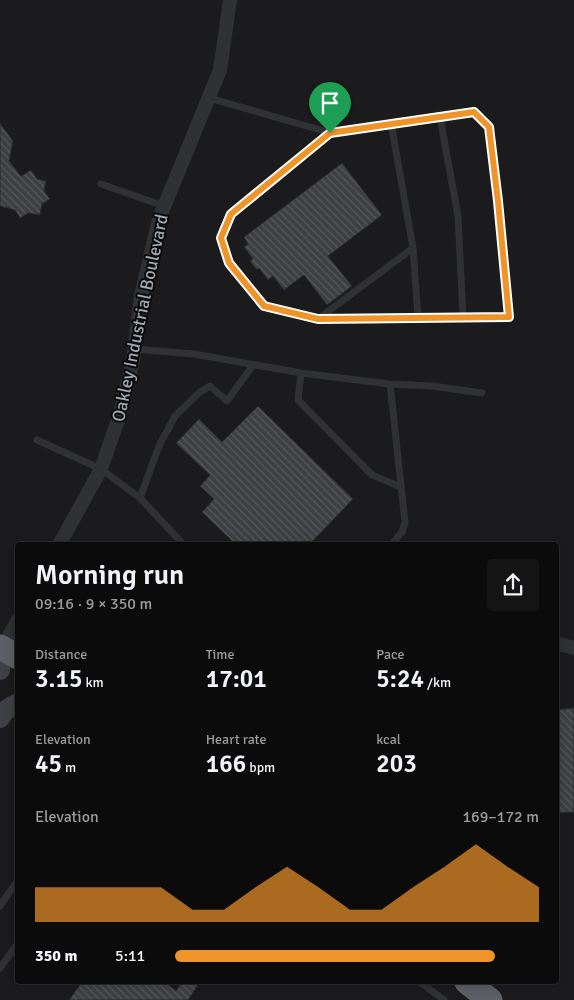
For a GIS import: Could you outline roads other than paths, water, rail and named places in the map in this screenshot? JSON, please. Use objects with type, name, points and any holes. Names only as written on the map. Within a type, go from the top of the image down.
[{"type":"highway","points":[[469,984],[490,1000]]},
{"type":"street","name":"Oakley Industrial Boulevard","points":[[61,542],[101,469],[120,414],[128,387],[141,296],[159,219],[220,70],[227,4]]},
{"type":"street","points":[[4,654],[15,627]]},
{"type":"street","points":[[559,644],[574,648]]},
{"type":"street","points":[[0,718],[3,713],[15,705]]},
{"type":"lane","points":[[208,98],[330,133],[474,112],[489,127],[509,317],[318,319],[264,306],[229,263],[221,238],[231,214],[330,133]]},
{"type":"lane","points":[[440,117],[458,216],[463,318]]},
{"type":"lane","points":[[391,123],[413,248],[418,318]]},
{"type":"lane","points":[[101,184],[164,206]]},
{"type":"lane","points":[[318,319],[413,248]]},
{"type":"lane","points":[[134,349],[194,354],[301,373],[482,393]]},
{"type":"lane","points":[[140,498],[159,446],[175,416],[200,392],[210,386],[227,401],[253,365]]},
{"type":"lane","points":[[301,373],[298,400],[372,475],[401,487]]},
{"type":"lane","points":[[390,384],[405,522],[402,532],[394,542]]},
{"type":"lane","points":[[37,440],[101,469],[140,498],[181,542]]},
{"type":"lane","points":[[0,906],[15,884]]},
{"type":"lane","points":[[0,968],[15,947]]},
{"type":"lane","points":[[423,984],[444,1000]]}]
